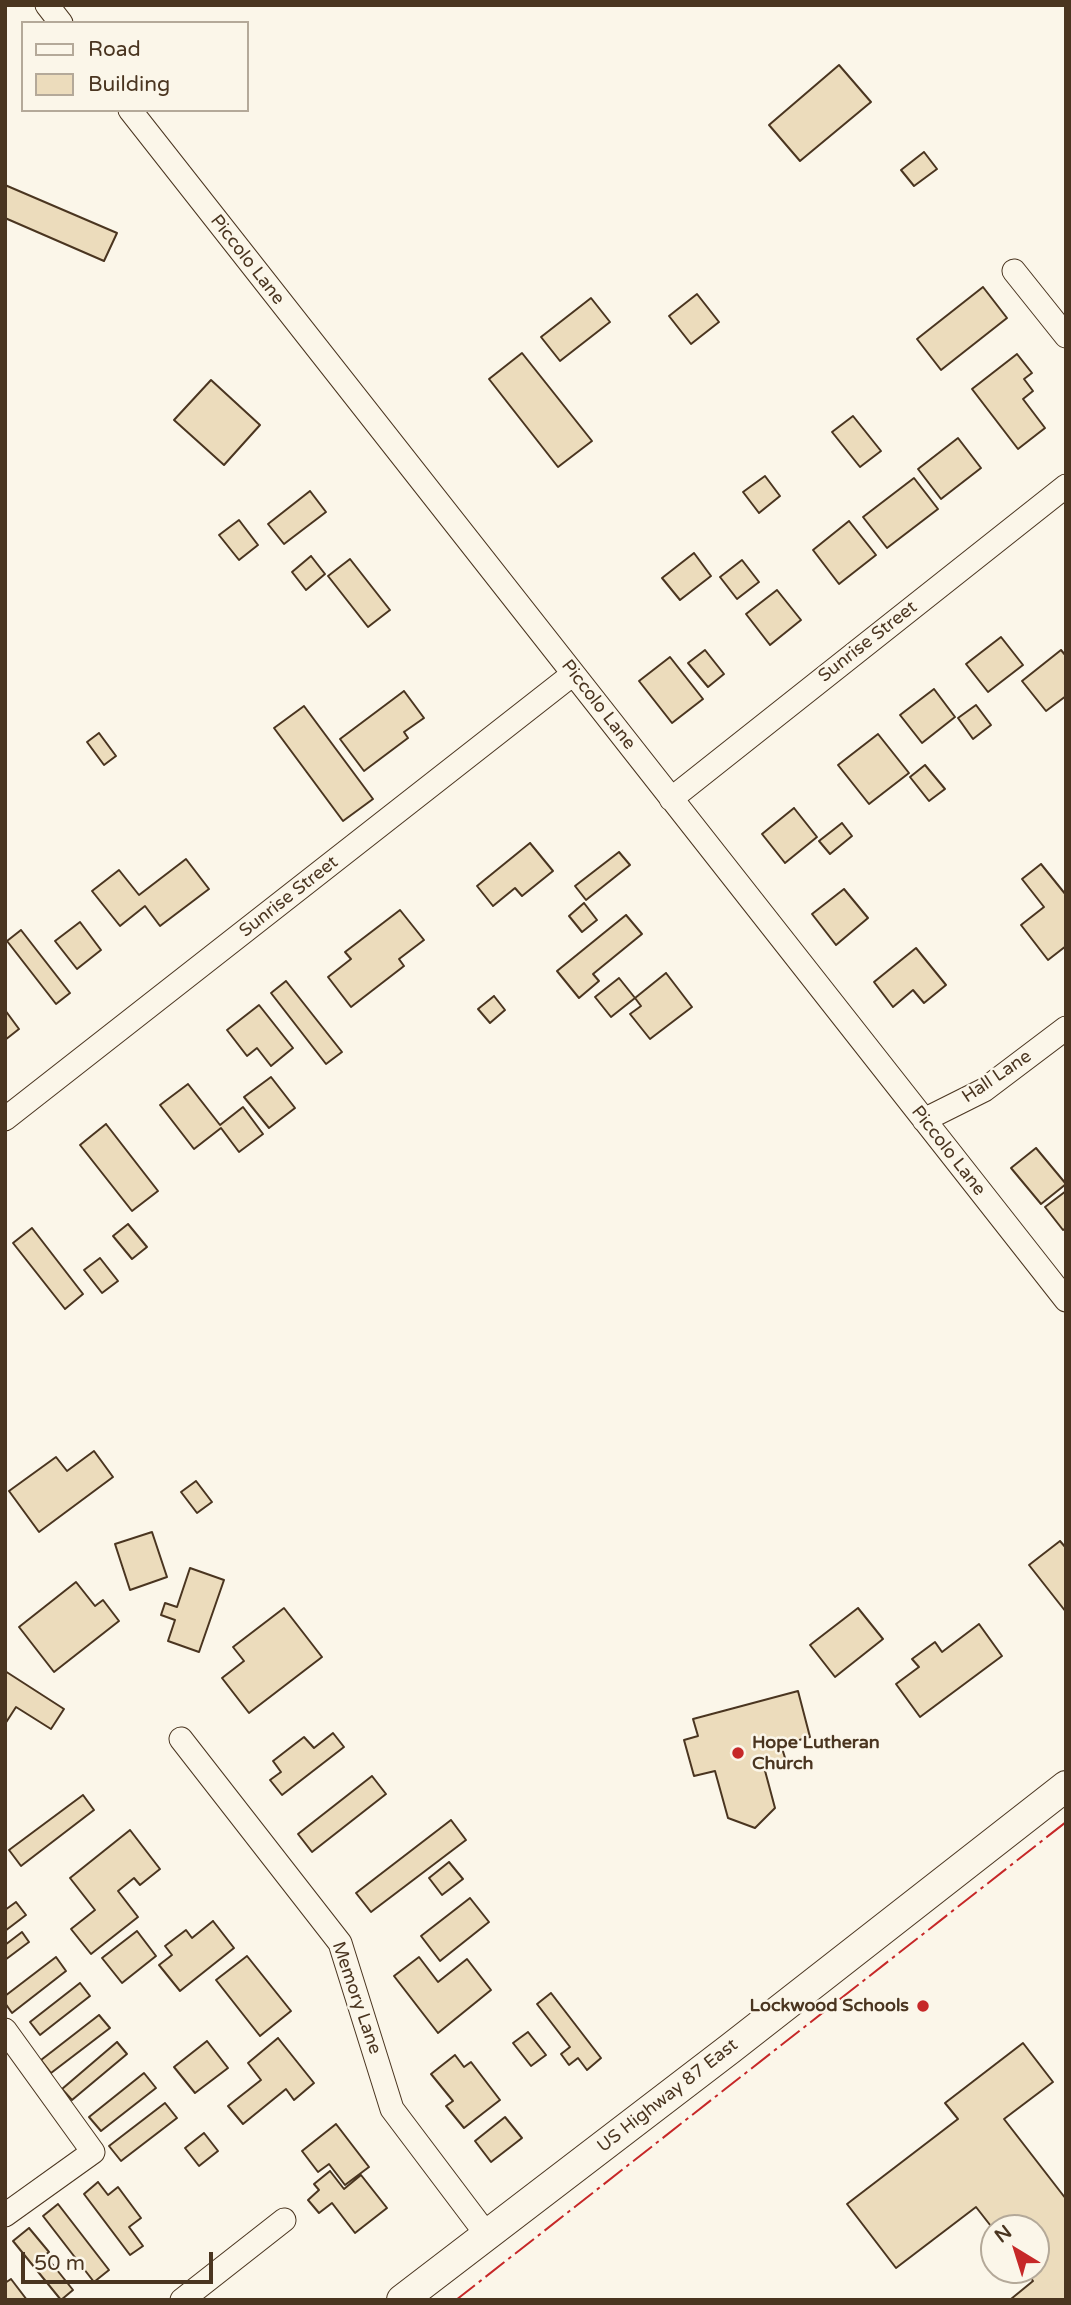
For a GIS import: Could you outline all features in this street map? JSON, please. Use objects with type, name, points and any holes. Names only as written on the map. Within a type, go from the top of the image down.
[{"type":"street","points":[[47,5],[59,21]]},
{"type":"street","name":"Piccolo Lane","points":[[132,112],[1066,1300]]},
{"type":"street","points":[[1014,271],[1066,336]]},
{"type":"street","name":"Sunrise Street","points":[[671,799],[1066,486]]},
{"type":"street","name":"Sunrise Street","points":[[5,1119],[573,674]]},
{"type":"street","name":"Hall Lane","points":[[924,1120],[984,1090],[1066,1028]]},
{"type":"street","name":"Memory Lane","points":[[181,1739],[340,1943],[392,2109],[487,2235]]},
{"type":"street","name":"US Highway 87 East","points":[[402,2300],[722,2055],[1066,1786]]},
{"type":"street","points":[[5,2030],[93,2152],[5,2215]]},
{"type":"street","points":[[182,2300],[284,2220]]},
{"type":"building","points":[[839,65],[871,102],[800,161],[769,125]]},
{"type":"building","points":[[924,152],[937,169],[914,186],[901,170]]},
{"type":"building","points":[[5,185],[117,233],[104,261],[5,218]]},
{"type":"building","points":[[983,287],[1007,318],[941,370],[917,339]]},
{"type":"building","points":[[697,294],[719,322],[691,344],[669,316]]},
{"type":"building","points":[[591,298],[610,322],[560,361],[541,337]]},
{"type":"building","points":[[522,353],[592,441],[558,467],[489,379]]},
{"type":"building","points":[[1017,354],[1032,373],[1024,379],[1033,391],[1023,399],[1045,428],[1018,449],[972,389]]},
{"type":"building","points":[[211,380],[260,425],[224,465],[174,420]]},
{"type":"building","points":[[853,416],[881,451],[860,467],[832,432]]},
{"type":"building","points":[[958,438],[981,468],[941,499],[918,469]]},
{"type":"building","points":[[765,476],[780,496],[759,513],[743,492]]},
{"type":"building","points":[[914,478],[938,509],[887,548],[863,517]]},
{"type":"building","points":[[310,491],[326,512],[284,544],[268,524]]},
{"type":"building","points":[[239,520],[258,545],[239,560],[219,535]]},
{"type":"building","points":[[849,521],[876,555],[839,584],[813,550]]},
{"type":"building","points":[[694,553],[711,576],[680,600],[662,578]]},
{"type":"building","points":[[311,556],[325,574],[306,590],[292,572]]},
{"type":"building","points":[[350,559],[390,610],[368,627],[328,576]]},
{"type":"building","points":[[742,560],[759,582],[737,599],[720,577]]},
{"type":"building","points":[[777,590],[801,620],[770,645],[746,614]]},
{"type":"building","points":[[1001,637],[1023,665],[988,692],[966,664]]},
{"type":"building","points":[[705,650],[724,674],[708,687],[688,663]]},
{"type":"building","points":[[1061,650],[1066,656],[1066,696],[1046,711],[1022,681]]},
{"type":"building","points":[[670,657],[703,699],[672,723],[639,681]]},
{"type":"building","points":[[934,689],[955,717],[922,743],[900,715]]},
{"type":"building","points":[[404,691],[424,718],[404,732],[408,738],[364,771],[340,739]]},
{"type":"building","points":[[976,705],[991,725],[973,739],[958,718]]},
{"type":"building","points":[[304,706],[373,799],[343,821],[274,728]]},
{"type":"building","points":[[99,733],[116,756],[104,765],[87,742]]},
{"type":"building","points":[[878,734],[909,773],[869,804],[838,765]]},
{"type":"building","points":[[925,765],[945,789],[929,801],[910,777]]},
{"type":"building","points":[[794,808],[817,837],[785,863],[762,834]]},
{"type":"building","points":[[842,823],[852,836],[830,854],[819,841]]},
{"type":"building","points":[[530,843],[553,871],[522,896],[515,888],[493,906],[477,886]]},
{"type":"building","points":[[619,852],[630,865],[586,900],[575,886]]},
{"type":"building","points":[[186,859],[209,889],[160,926],[145,906],[120,926],[92,891],[119,870],[139,895]]},
{"type":"building","points":[[1041,864],[1066,895],[1066,946],[1048,960],[1021,925],[1044,907],[1022,879]]},
{"type":"building","points":[[844,889],[868,918],[836,945],[812,914]]},
{"type":"building","points":[[584,903],[597,920],[582,932],[569,916]]},
{"type":"building","points":[[400,910],[424,940],[399,959],[404,966],[351,1007],[328,977],[351,959],[345,952]]},
{"type":"building","points":[[626,915],[642,934],[593,974],[599,981],[579,998],[557,971]]},
{"type":"building","points":[[80,922],[101,950],[77,969],[55,941]]},
{"type":"building","points":[[21,930],[70,993],[56,1004],[7,941]]},
{"type":"building","points":[[916,948],[946,985],[924,1003],[913,990],[893,1007],[874,982]]},
{"type":"building","points":[[666,973],[692,1007],[650,1039],[630,1014],[641,1006],[635,998]]},
{"type":"building","points":[[619,978],[635,998],[611,1017],[595,997]]},
{"type":"building","points":[[286,981],[342,1052],[326,1064],[271,993]]},
{"type":"building","points":[[494,996],[505,1010],[490,1023],[478,1009]]},
{"type":"building","points":[[259,1005],[293,1048],[271,1066],[257,1048],[247,1056],[227,1030]]},
{"type":"building","points":[[5,1010],[19,1029],[5,1040]]},
{"type":"building","points":[[271,1077],[295,1108],[269,1128],[244,1097]]},
{"type":"building","points":[[188,1084],[220,1125],[243,1107],[263,1134],[239,1152],[221,1128],[194,1149],[160,1105]]},
{"type":"building","points":[[106,1124],[158,1191],[132,1211],[80,1145]]},
{"type":"building","points":[[1036,1148],[1066,1184],[1041,1204],[1011,1168]]},
{"type":"building","points":[[1066,1191],[1066,1228],[1063,1230],[1045,1207]]},
{"type":"building","points":[[128,1224],[147,1247],[132,1259],[113,1236]]},
{"type":"building","points":[[32,1228],[83,1294],[65,1309],[13,1243]]},
{"type":"building","points":[[100,1258],[118,1281],[102,1293],[84,1270]]},
{"type":"building","points":[[94,1451],[113,1477],[39,1532],[9,1491],[56,1457],[67,1471]]},
{"type":"building","points":[[196,1481],[212,1502],[197,1513],[181,1492]]},
{"type":"building","points":[[152,1532],[167,1577],[130,1590],[115,1544]]},
{"type":"building","points":[[1060,1541],[1066,1548],[1066,1612],[1029,1565]]},
{"type":"building","points":[[190,1568],[224,1580],[199,1652],[168,1641],[175,1620],[161,1615],[165,1603],[177,1607]]},
{"type":"building","points":[[76,1582],[95,1606],[103,1600],[119,1621],[54,1672],[19,1627]]},
{"type":"building","points":[[284,1608],[322,1657],[249,1713],[222,1678],[244,1661],[233,1647]]},
{"type":"building","points":[[858,1608],[883,1639],[835,1677],[810,1645]]},
{"type":"building","points":[[979,1624],[1002,1656],[920,1717],[896,1684],[919,1667],[912,1659],[935,1642],[942,1652]]},
{"type":"building","points":[[5,1671],[64,1709],[51,1729],[16,1707],[5,1724]]},
{"type":"building","points":[[798,1691],[810,1737],[781,1745],[786,1761],[764,1767],[775,1808],[755,1828],[728,1818],[715,1771],[694,1776],[684,1740],[698,1736],[693,1719]]},
{"type":"building","points":[[333,1733],[344,1747],[282,1795],[270,1780],[281,1772],[273,1761],[304,1737],[314,1748]]},
{"type":"building","points":[[372,1776],[386,1794],[312,1852],[298,1834]]},
{"type":"building","points":[[83,1795],[94,1810],[21,1866],[9,1850]]},
{"type":"building","points":[[451,1820],[466,1840],[371,1912],[356,1893]]},
{"type":"building","points":[[130,1830],[160,1869],[140,1885],[134,1878],[118,1891],[138,1917],[91,1954],[71,1929],[95,1910],[70,1878]]},
{"type":"building","points":[[449,1862],[463,1879],[442,1895],[429,1878]]},
{"type":"building","points":[[470,1898],[489,1922],[440,1961],[421,1936]]},
{"type":"building","points":[[16,1902],[26,1915],[5,1931],[5,1910]]},
{"type":"building","points":[[213,1921],[234,1948],[180,1991],[159,1965],[172,1955],[165,1946],[186,1930],[192,1938]]},
{"type":"building","points":[[137,1931],[156,1956],[122,1983],[102,1958]]},
{"type":"building","points":[[22,1932],[29,1942],[5,1960],[5,1945]]},
{"type":"building","points":[[247,1956],[291,2011],[260,2036],[216,1980]]},
{"type":"building","points":[[56,1957],[66,1971],[12,2013],[5,2003],[5,1996]]},
{"type":"building","points":[[419,1957],[438,1982],[467,1959],[491,1990],[438,2033],[394,1976]]},
{"type":"building","points":[[80,1983],[90,1996],[40,2035],[30,2022]]},
{"type":"building","points":[[551,1993],[601,2058],[587,2070],[578,2058],[569,2065],[561,2054],[570,2047],[537,2004]]},
{"type":"building","points":[[99,2015],[110,2028],[51,2073],[41,2060]]},
{"type":"building","points":[[528,2032],[546,2055],[531,2066],[513,2043]]},
{"type":"building","points":[[278,2038],[314,2083],[294,2100],[286,2089],[243,2124],[228,2106],[261,2080],[248,2063]]},
{"type":"building","points":[[207,2041],[228,2068],[195,2093],[174,2067]]},
{"type":"building","points":[[117,2042],[127,2054],[72,2100],[62,2089]]},
{"type":"building","points":[[1023,2043],[1053,2082],[1004,2119],[1066,2199],[1066,2300],[1011,2299],[1029,2284],[1050,2284],[1050,2214],[981,2214],[976,2207],[896,2268],[847,2204],[958,2119],[945,2103]]},
{"type":"building","points":[[455,2055],[464,2067],[471,2062],[500,2100],[464,2128],[446,2106],[453,2101],[431,2074]]},
{"type":"building","points":[[144,2073],[156,2088],[101,2131],[89,2117]]},
{"type":"building","points":[[165,2103],[177,2118],[121,2161],[109,2146]]},
{"type":"building","points":[[505,2117],[522,2138],[491,2162],[475,2141]]},
{"type":"building","points":[[336,2124],[369,2167],[345,2185],[329,2164],[318,2172],[302,2151]]},
{"type":"building","points":[[204,2133],[218,2151],[199,2166],[185,2148]]},
{"type":"building","points":[[330,2171],[344,2189],[361,2175],[387,2208],[355,2233],[332,2203],[319,2213],[308,2200],[319,2190],[314,2184]]},
{"type":"building","points":[[98,2182],[108,2195],[118,2187],[141,2218],[129,2227],[143,2246],[130,2255],[84,2194]]},
{"type":"building","points":[[58,2204],[109,2270],[94,2282],[43,2216]]},
{"type":"building","points":[[29,2228],[49,2252],[45,2255],[73,2290],[61,2300],[13,2241]]},
{"type":"building","points":[[11,2279],[27,2300],[7,2300],[5,2283]]},
{"type":"power","points":[[456,2300],[1066,1822]]},
{"type":"place","name":"Hope Lutheran Church","points":[[738,1753]]},
{"type":"place","name":"Lockwood Schools","points":[[923,2006]]}]
